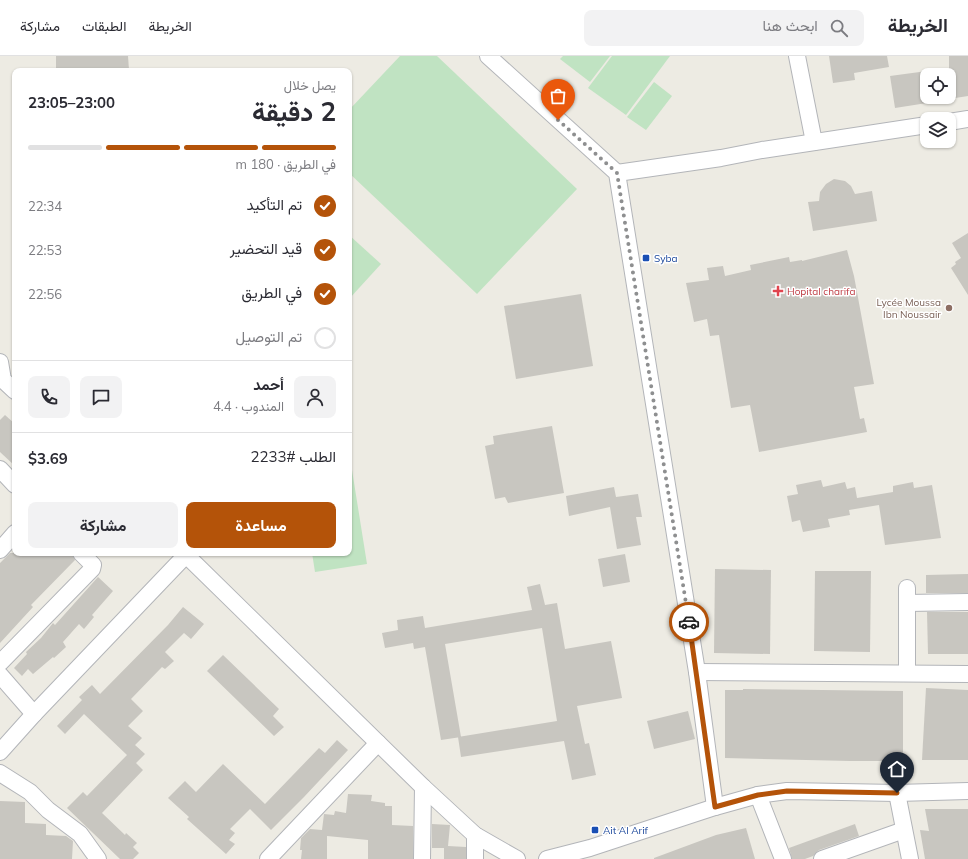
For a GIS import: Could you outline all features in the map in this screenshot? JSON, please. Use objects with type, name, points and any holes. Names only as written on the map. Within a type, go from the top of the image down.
[{"type":"street","points":[[488,56],[617,173],[697,672],[715,807]]},
{"type":"street","points":[[797,56],[814,142]]},
{"type":"street","points":[[956,121],[968,119]]},
{"type":"street","points":[[617,173],[920,126]]},
{"type":"street","points":[[0,362],[2,380],[12,388]]},
{"type":"street","points":[[0,469],[12,482]]},
{"type":"street","points":[[0,550],[12,536]]},
{"type":"street","points":[[0,663],[92,569],[93,565],[84,556]]},
{"type":"street","points":[[0,752],[183,556]]},
{"type":"street","points":[[187,556],[423,787],[476,835],[517,859]]},
{"type":"street","points":[[907,673],[907,595],[968,602]]},
{"type":"street","points":[[697,672],[968,674]]},
{"type":"street","points":[[0,675],[34,714]]},
{"type":"street","points":[[268,859],[378,743]]},
{"type":"street","points":[[0,773],[30,792],[48,810],[80,834],[98,859]]},
{"type":"street","points":[[422,859],[423,787]]},
{"type":"street","points":[[547,859],[592,853],[715,807],[758,795],[787,791],[897,793],[968,791]]},
{"type":"street","points":[[897,793],[910,859]]},
{"type":"street","points":[[758,795],[783,859]]},
{"type":"street","points":[[822,859],[904,830]]},
{"type":"street","points":[[475,859],[476,835]]},
{"type":"green space","points":[[400,56],[437,56],[577,189],[477,294],[352,176],[352,107]]},
{"type":"green space","points":[[563,56],[610,56],[590,82],[560,59]]},
{"type":"green space","points":[[612,56],[670,56],[626,115],[588,88]]},
{"type":"green space","points":[[654,82],[672,96],[646,130],[627,117]]},
{"type":"green space","points":[[352,238],[381,264],[352,296]]},
{"type":"green space","points":[[352,470],[367,564],[315,572],[312,556],[352,556]]},
{"type":"building","points":[[56,56],[128,56],[129,68],[56,68]]},
{"type":"building","points":[[829,56],[887,56],[889,67],[854,73],[855,80],[833,83]]},
{"type":"building","points":[[949,56],[968,56],[968,96],[956,98],[956,68],[949,68]]},
{"type":"building","points":[[920,72],[921,104],[895,108],[890,76]]},
{"type":"building","points":[[834,179],[845,181],[851,186],[855,194],[872,191],[877,221],[813,231],[808,202],[819,201],[820,192],[826,184]]},
{"type":"building","points":[[968,233],[968,295],[951,268],[956,264],[955,262],[961,258],[952,243]]},
{"type":"building","points":[[847,250],[854,276],[874,384],[854,387],[860,419],[864,418],[867,432],[759,452],[750,405],[731,408],[719,335],[710,336],[707,319],[694,322],[686,283],[709,280],[707,268],[723,266],[725,276],[751,270],[750,265],[789,257],[790,262],[802,261]]},
{"type":"building","points":[[581,294],[593,366],[516,379],[504,306]]},
{"type":"building","points":[[5,415],[12,421],[12,463],[0,452],[0,420]]},
{"type":"building","points":[[552,426],[564,493],[508,503],[505,497],[495,499],[485,446],[494,444],[493,436]]},
{"type":"building","points":[[821,480],[823,487],[845,482],[847,489],[855,487],[857,498],[893,492],[893,486],[913,482],[914,488],[932,485],[941,538],[885,545],[879,505],[849,510],[850,515],[828,519],[830,527],[803,532],[800,520],[792,522],[787,496],[798,494],[796,485]]},
{"type":"building","points":[[614,487],[616,497],[638,494],[642,517],[636,517],[641,545],[617,549],[610,507],[569,516],[566,496]]},
{"type":"building","points":[[10,553],[12,553],[12,556],[73,556],[75,560],[31,605],[33,607],[0,643],[0,563]]},
{"type":"building","points":[[625,554],[630,582],[603,587],[598,559]]},
{"type":"building","points":[[715,569],[771,570],[770,654],[714,653]]},
{"type":"building","points":[[815,571],[871,571],[870,652],[814,651]]},
{"type":"building","points":[[968,574],[968,593],[926,593],[926,575]]},
{"type":"building","points":[[98,577],[113,591],[92,615],[94,617],[84,629],[79,624],[63,642],[66,647],[54,658],[53,657],[33,674],[28,669],[22,676],[14,668],[27,654],[26,652],[41,638],[53,623],[55,625]]},
{"type":"building","points":[[540,584],[545,605],[557,603],[565,649],[611,641],[622,698],[577,706],[585,744],[589,743],[596,775],[572,780],[564,741],[461,757],[458,737],[441,740],[425,647],[414,649],[413,643],[385,648],[382,633],[398,630],[397,620],[423,616],[425,628],[532,610],[527,587]],"holes":[[[542,628],[557,721],[461,737],[445,644]]]},
{"type":"building","points":[[183,607],[204,624],[191,639],[184,633],[165,652],[174,661],[165,669],[162,667],[131,699],[143,711],[128,726],[142,738],[135,745],[145,754],[136,763],[143,770],[102,813],[125,835],[126,833],[137,843],[133,847],[139,853],[133,859],[120,859],[67,808],[83,792],[87,796],[127,755],[84,714],[65,734],[57,726],[82,700],[79,697],[92,685],[100,694],[168,625]]},
{"type":"building","points":[[927,612],[968,612],[968,654],[928,654]]},
{"type":"building","points":[[223,655],[279,709],[273,716],[284,727],[274,736],[207,671]]},
{"type":"building","points":[[926,688],[968,690],[968,760],[922,760]]},
{"type":"building","points":[[725,690],[903,691],[903,761],[725,758]]},
{"type":"building","points":[[688,711],[695,739],[654,749],[647,721]]},
{"type":"building","points":[[337,740],[348,750],[304,797],[271,830],[250,809],[230,829],[235,833],[229,840],[235,844],[226,854],[187,819],[189,817],[168,798],[185,781],[196,792],[223,764],[265,804],[319,748],[325,753]]},
{"type":"building","points":[[348,794],[372,795],[371,801],[385,803],[385,806],[392,806],[392,825],[413,826],[413,859],[368,859],[368,840],[327,836],[327,859],[301,859],[301,838],[310,829],[322,830],[324,814],[334,815],[335,811],[346,813]]},
{"type":"building","points":[[0,801],[25,802],[25,823],[46,824],[46,835],[66,836],[73,841],[72,859],[0,859]]},
{"type":"building","points":[[925,809],[968,809],[968,859],[925,859],[920,830],[929,831]]},
{"type":"building","points":[[432,824],[450,825],[448,846],[466,847],[466,859],[444,859],[444,848],[432,848]]},
{"type":"building","points":[[855,824],[859,836],[819,850],[813,856],[805,859],[792,859],[789,848]]},
{"type":"building","points":[[746,828],[755,859],[654,859],[716,835]]},
{"type":"way so far","points":[[558,120],[617,173],[689,622]]},
{"type":"place","name":"Syba","points":[[646,258]]},
{"type":"place","name":"Hopital charifa","points":[[778,291]]},
{"type":"place","name":"Lycée Moussa Ibn Noussair","points":[[949,308]]},
{"type":"place","name":"Ait Al Arif","points":[[595,830]]},
{"type":"route","points":[[689,622],[715,807],[758,795],[787,791],[897,793]]}]
